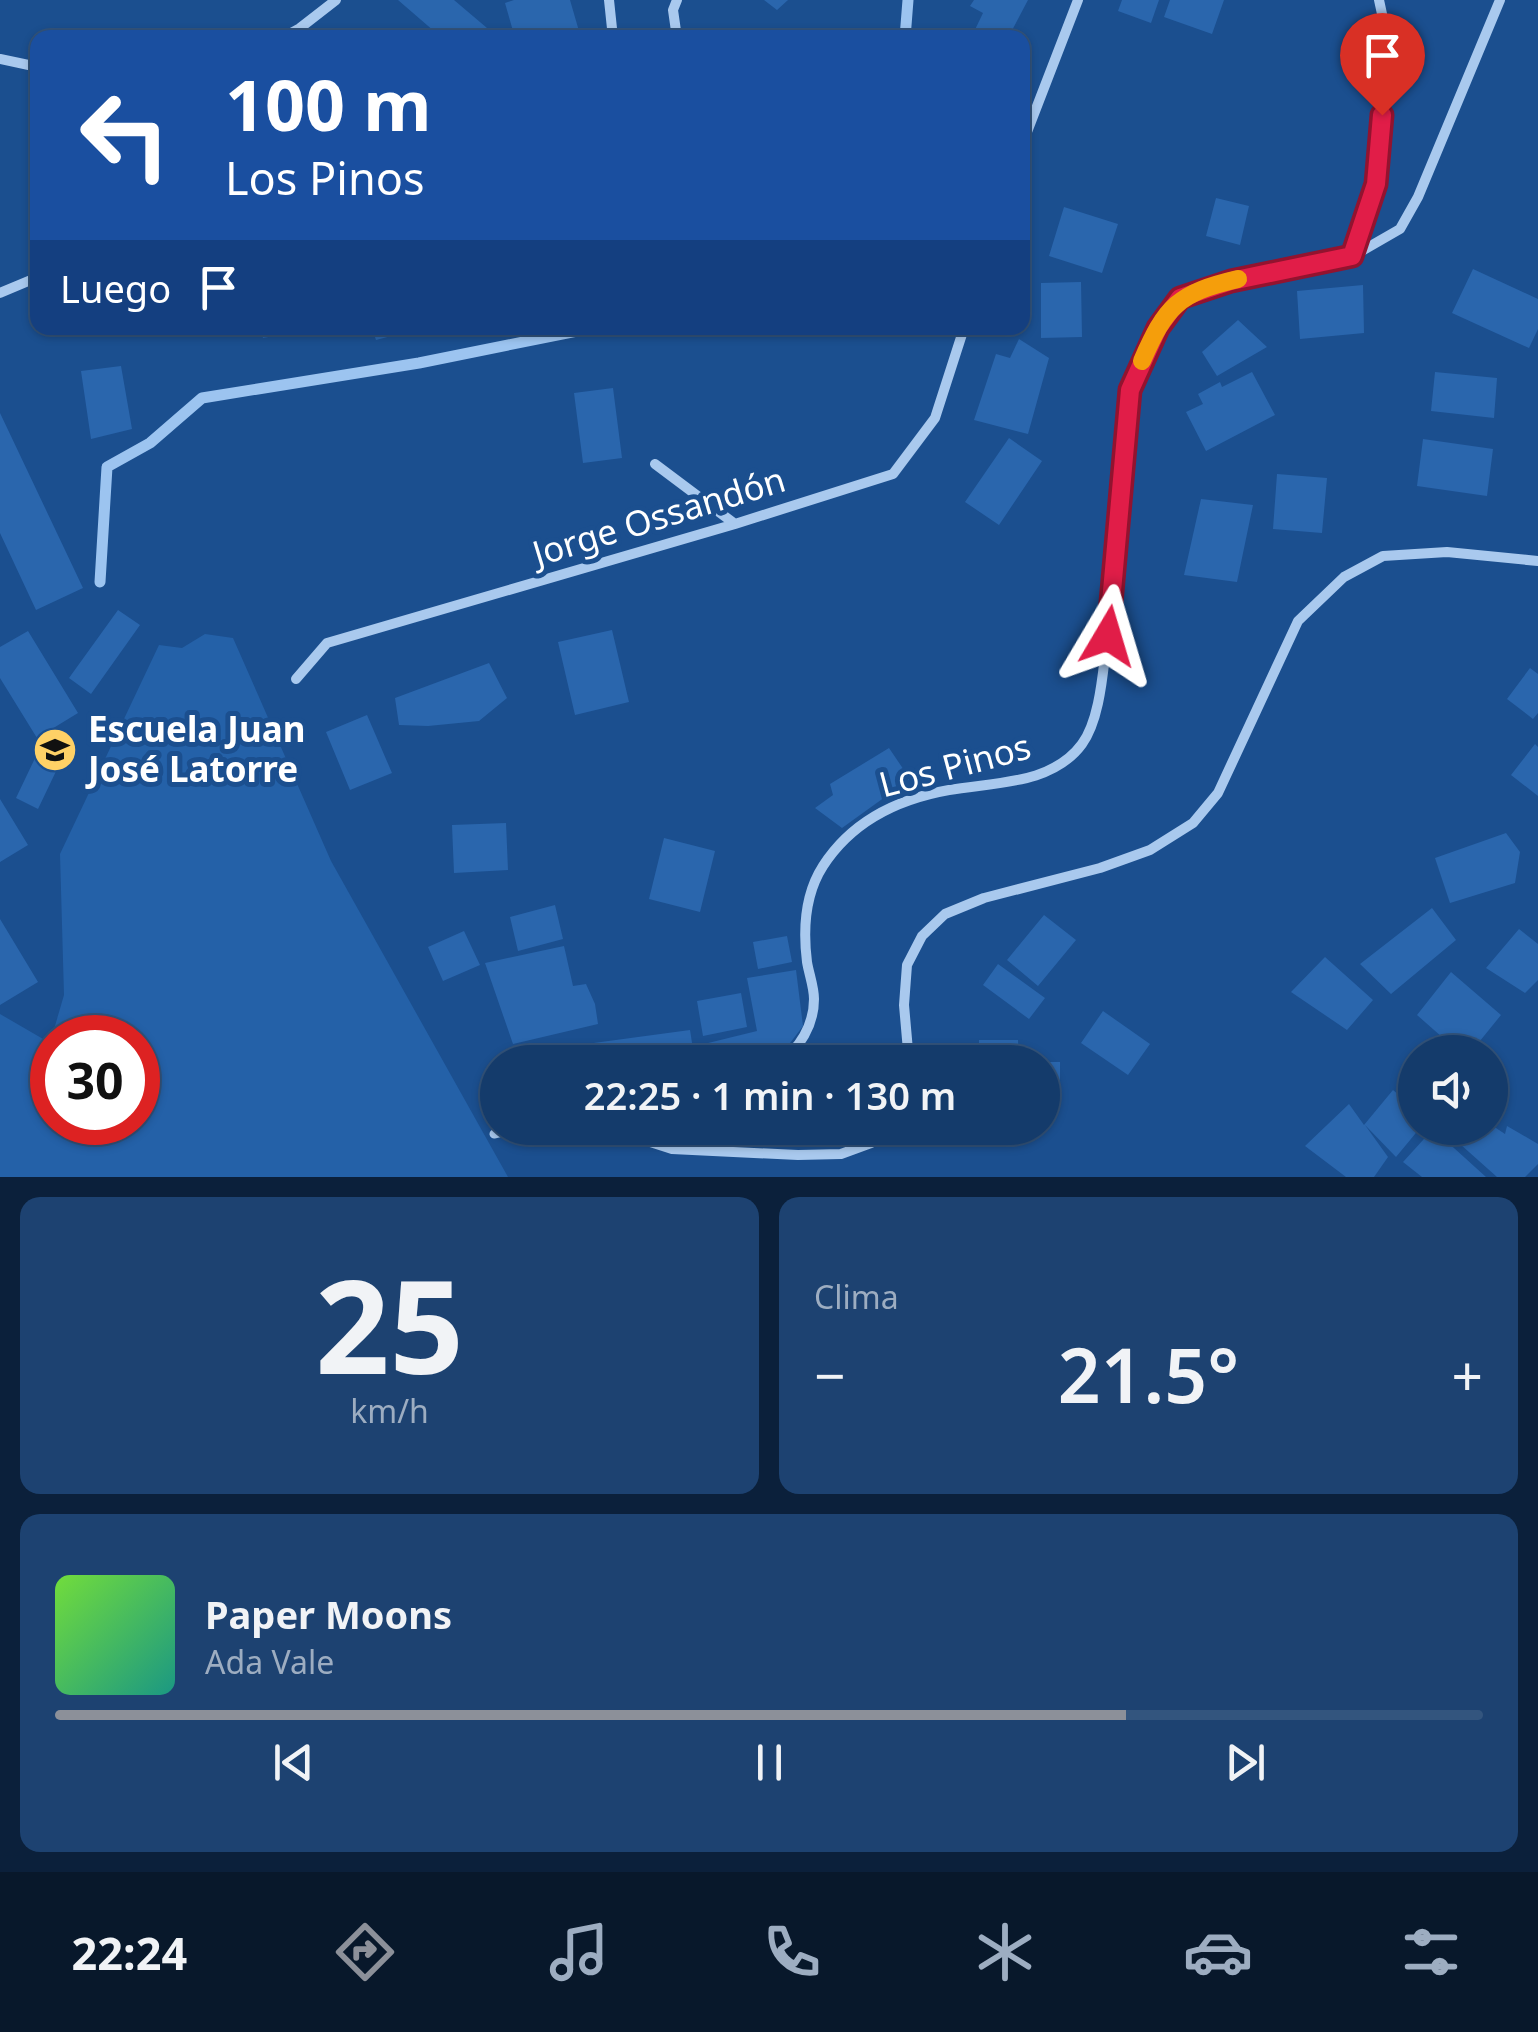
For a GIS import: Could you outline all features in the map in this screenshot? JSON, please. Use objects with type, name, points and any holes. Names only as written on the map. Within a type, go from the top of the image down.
[{"type":"street","points":[[296,30],[336,0]]},
{"type":"street","points":[[609,0],[612,30]]},
{"type":"street","points":[[675,30],[673,10],[677,0]]},
{"type":"street","points":[[1030,125],[1078,0]]},
{"type":"street","points":[[1352,256],[1376,184],[1382,115],[1393,65],[1379,0]]},
{"type":"street","name":"Los Pinos","points":[[798,1045],[807,1032],[814,999],[806,959],[806,905],[822,868],[845,838],[879,811],[949,790],[1000,785],[1049,771],[1082,744],[1099,699],[1113,604],[1130,390],[1158,328],[1180,298],[1231,281],[1352,256],[1400,228],[1418,198],[1500,0]]},
{"type":"street","points":[[0,59],[30,65]]},
{"type":"street","points":[[0,293],[30,280]]},
{"type":"street","name":"Jorge Ossandón","points":[[296,679],[327,643],[893,474],[935,418],[962,335]]},
{"type":"street","points":[[655,464],[735,524]]},
{"type":"street","points":[[907,1045],[904,1006],[907,966],[922,936],[945,914],[984,898],[1100,868],[1150,850],[1193,823],[1218,793],[1298,621],[1344,577],[1384,556],[1447,552],[1538,561]]},
{"type":"street","points":[[660,1145],[672,1149],[798,1155],[841,1154],[866,1145]]},
{"type":"shaded area","points":[[205,634],[233,638],[331,861],[480,1127],[480,1145],[490,1145],[508,1177],[0,1177],[0,1014],[30,1031],[30,1145],[160,1145],[160,1015],[58,1015],[64,995],[60,854],[159,645],[182,648]]},
{"type":"building","points":[[398,0],[454,0],[487,28],[486,30],[433,30]]},
{"type":"building","points":[[570,0],[579,30],[513,30],[505,3]]},
{"type":"building","points":[[764,0],[788,0],[777,10]]},
{"type":"building","points":[[974,0],[1028,0],[1012,30],[975,30],[983,13],[970,6]]},
{"type":"building","points":[[1122,0],[1159,0],[1151,23],[1118,11]]},
{"type":"building","points":[[1170,0],[1224,0],[1212,34],[1164,17]]},
{"type":"building","points":[[1216,198],[1249,206],[1240,245],[1206,236]]},
{"type":"building","points":[[1064,207],[1118,224],[1102,273],[1049,256]]},
{"type":"building","points":[[1473,269],[1538,299],[1538,329],[1529,348],[1452,313]]},
{"type":"building","points":[[1081,282],[1082,337],[1041,338],[1041,283]]},
{"type":"building","points":[[1363,285],[1364,333],[1300,339],[1297,291]]},
{"type":"building","points":[[1238,320],[1267,347],[1217,376],[1202,352]]},
{"type":"building","points":[[1019,339],[1049,358],[1028,434],[974,420],[996,354],[1010,358]]},
{"type":"building","points":[[121,366],[132,429],[91,439],[81,371]]},
{"type":"building","points":[[1252,372],[1275,415],[1206,451],[1186,412],[1203,404],[1198,394]]},
{"type":"building","points":[[1435,372],[1497,378],[1494,418],[1431,411]]},
{"type":"building","points":[[613,388],[622,458],[583,463],[574,393]]},
{"type":"building","points":[[0,413],[83,588],[36,610],[0,533]]},
{"type":"building","points":[[1009,438],[1042,461],[999,525],[965,502]]},
{"type":"building","points":[[1423,439],[1493,449],[1487,496],[1417,486]]},
{"type":"building","points":[[1277,474],[1327,478],[1322,533],[1273,529]]},
{"type":"building","points":[[1201,499],[1253,505],[1237,582],[1184,575]]},
{"type":"building","points":[[118,610],[140,625],[91,694],[69,678]]},
{"type":"building","points":[[612,630],[629,702],[575,715],[558,642]]},
{"type":"building","points":[[28,631],[78,713],[37,738],[0,678],[0,647]]},
{"type":"building","points":[[489,663],[507,698],[479,721],[399,725],[395,698]]},
{"type":"building","points":[[1530,668],[1538,674],[1538,713],[1533,719],[1507,699]]},
{"type":"building","points":[[367,715],[392,773],[350,790],[326,732]]},
{"type":"building","points":[[1535,744],[1538,747],[1538,796],[1511,775]]},
{"type":"building","points":[[889,748],[910,779],[842,828],[815,808],[833,795],[830,784]]},
{"type":"building","points":[[37,754],[59,765],[38,809],[16,798]]},
{"type":"building","points":[[0,799],[28,845],[0,862]]},
{"type":"building","points":[[506,823],[508,870],[454,873],[452,825]]},
{"type":"building","points":[[1506,833],[1520,852],[1515,883],[1450,903],[1435,858]]},
{"type":"building","points":[[664,838],[715,851],[700,912],[649,899]]},
{"type":"building","points":[[555,905],[563,939],[518,951],[510,917]]},
{"type":"building","points":[[1432,908],[1456,940],[1391,994],[1360,964]]},
{"type":"building","points":[[1044,915],[1076,940],[1038,986],[1007,960]]},
{"type":"building","points":[[0,919],[38,982],[0,1005]]},
{"type":"building","points":[[1519,929],[1538,944],[1538,980],[1525,993],[1486,968]]},
{"type":"building","points":[[464,931],[480,965],[443,981],[428,947]]},
{"type":"building","points":[[787,936],[792,962],[758,969],[753,942]]},
{"type":"building","points":[[564,946],[573,986],[586,984],[598,1024],[513,1044],[485,963]]},
{"type":"building","points":[[1325,957],[1373,1000],[1347,1030],[1291,992]]},
{"type":"building","points":[[998,964],[1045,998],[1029,1019],[983,985]]},
{"type":"building","points":[[796,970],[803,1026],[789,1045],[704,1045],[757,1031],[747,978]]},
{"type":"building","points":[[1451,972],[1501,1015],[1485,1035],[1440,1035],[1417,1015]]},
{"type":"building","points":[[741,993],[747,1027],[703,1036],[697,1001]]},
{"type":"building","points":[[1103,1011],[1150,1044],[1128,1075],[1081,1043]]},
{"type":"building","points":[[690,1030],[692,1045],[579,1045]]},
{"type":"building","points":[[979,1040],[1018,1040],[1018,1045],[979,1045]]},
{"type":"building","points":[[1393,1090],[1398,1094],[1398,1145],[1406,1145],[1396,1157],[1365,1125],[1388,1157],[1374,1177],[1346,1177],[1305,1146],[1349,1104],[1364,1125]]},
{"type":"building","points":[[1508,1127],[1538,1144],[1538,1164],[1525,1177],[1497,1177],[1461,1145],[1508,1145]]},
{"type":"building","points":[[1418,1145],[1451,1145],[1486,1177],[1422,1177],[1403,1162]]},
{"type":"waterway","points":[[906,30],[908,0]]},
{"type":"waterway","points":[[100,582],[107,467],[150,443],[202,398],[419,363],[557,335]]},
{"type":"slow traffic","points":[[1142,361],[1158,328],[1180,298],[1238,279]]},
{"type":"place","name":"Escuela Juan José Latorre","points":[[55,750]]},
{"type":"route","points":[[1108,636],[1130,390],[1158,328],[1180,298],[1231,281],[1352,256],[1376,184],[1382,115]]}]
